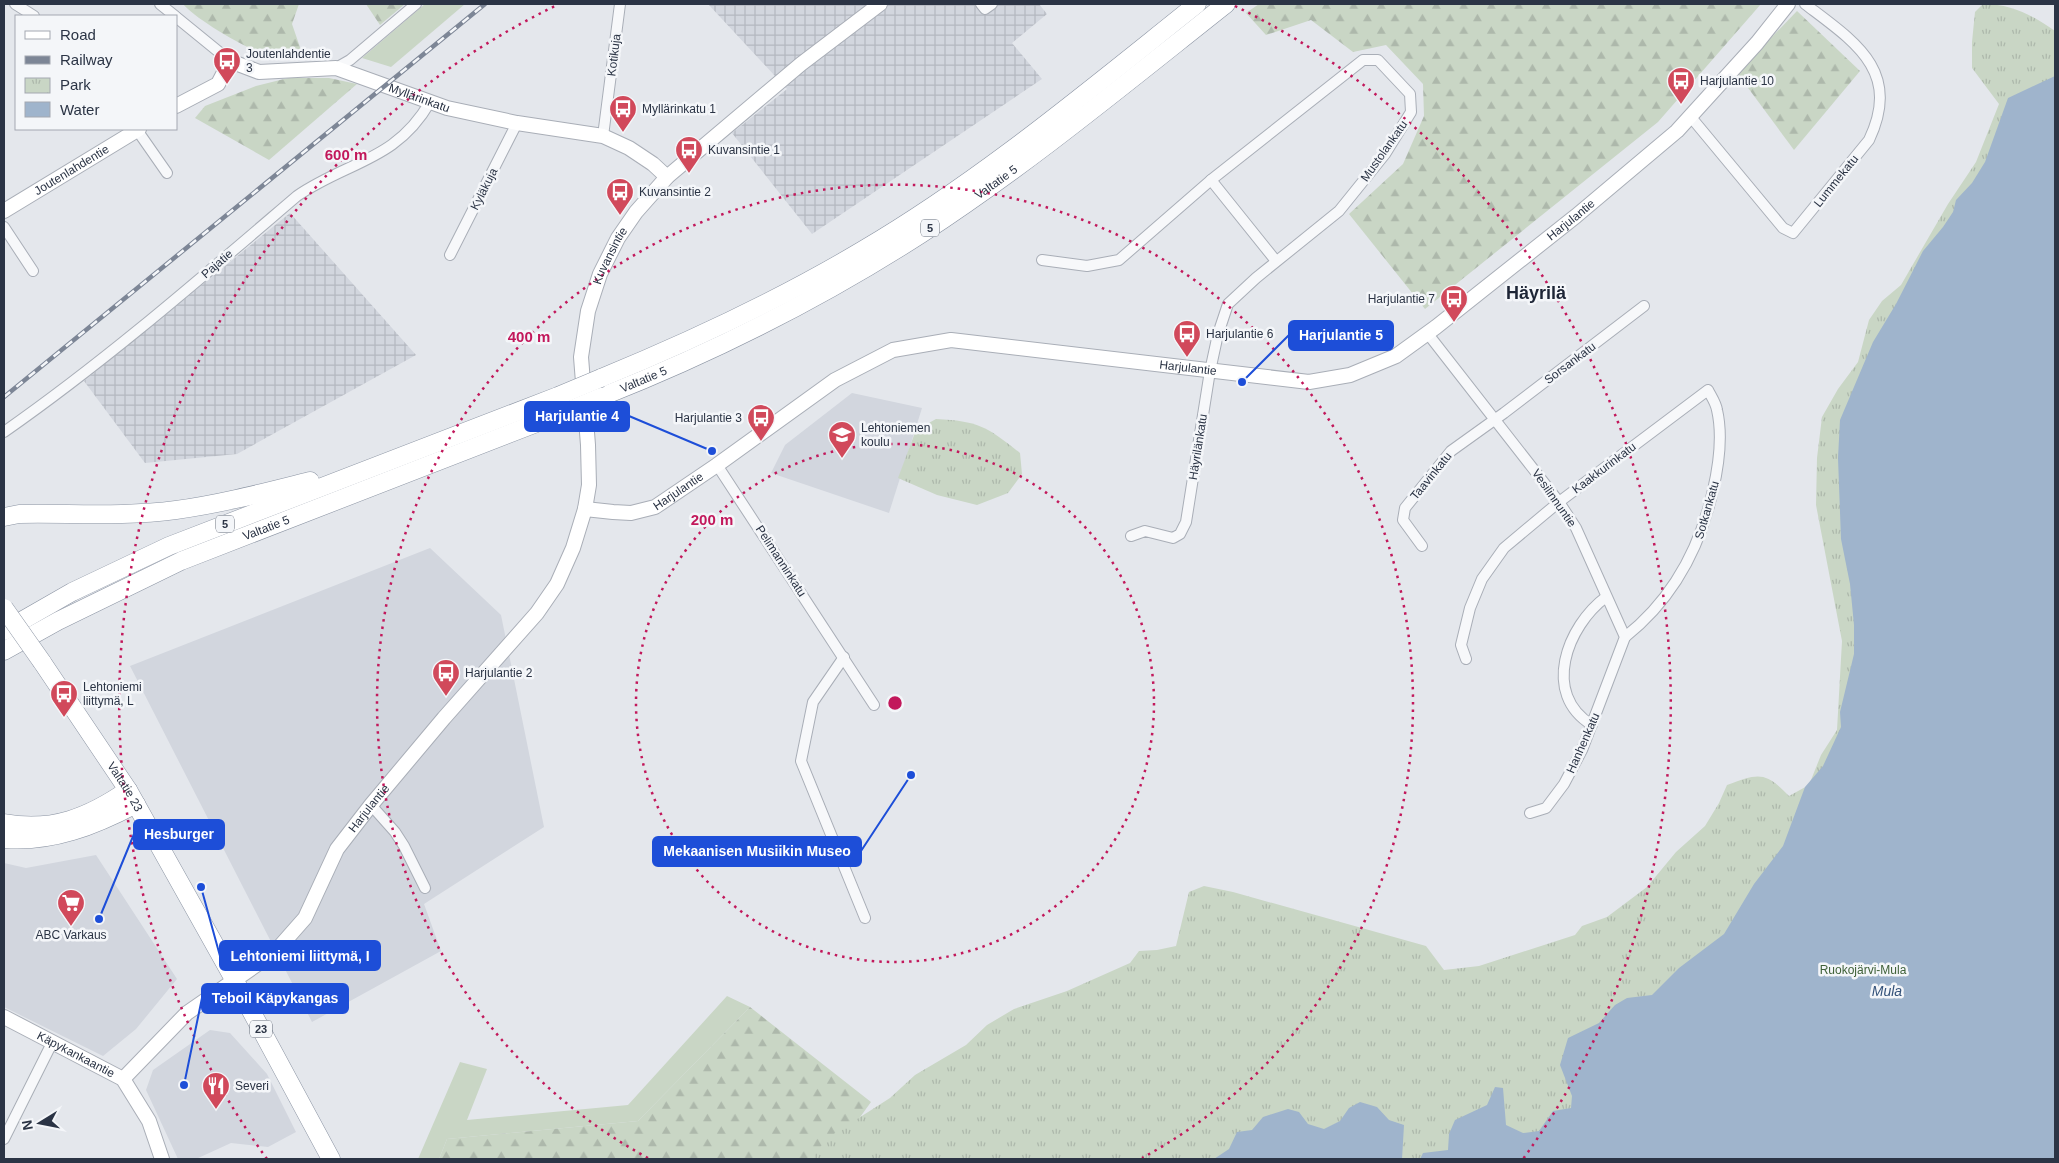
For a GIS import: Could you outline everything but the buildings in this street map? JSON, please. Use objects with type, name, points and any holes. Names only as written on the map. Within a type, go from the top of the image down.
[{"type":"highway","name":"Valtatie 5","points":[[4,632],[72,592],[169,546],[558,396],[709,332],[772,300],[864,250],[982,171],[1197,4]]},
{"type":"highway","name":"Valtatie 5","points":[[4,652],[58,621],[181,561],[560,414],[658,374],[766,323],[862,270],[920,235],[971,200],[1041,149],[1226,4]]},
{"type":"highway","points":[[4,517],[19,514],[122,514],[175,510],[231,500],[381,464]]},
{"type":"highway","name":"Valtatie 23","points":[[4,608],[132,797],[235,981],[331,1159]]},
{"type":"highway","points":[[4,665],[58,621]]},
{"type":"highway","points":[[4,823],[36,825],[72,820],[111,802],[132,797]]},
{"type":"highway","points":[[4,839],[31,840],[69,833],[132,797]]},
{"type":"street","points":[[15,4],[32,15]]},
{"type":"street","points":[[336,68],[350,60],[416,4]]},
{"type":"street","name":"Kotikuja","points":[[604,136],[620,4]]},
{"type":"street","name":"Kuvansintie","points":[[588,445],[581,357],[588,311],[600,274],[618,238],[636,212],[667,178],[801,64],[880,4]]},
{"type":"street","points":[[981,4],[985,9],[992,4]]},
{"type":"street","name":"Harjulantie","points":[[585,509],[631,512],[655,507],[835,380],[892,350],[951,340],[1309,382],[1350,375],[1396,356],[1428,334],[1583,210],[1677,131],[1757,43],[1788,4]]},
{"type":"street","name":"Lummekatu","points":[[1690,116],[1783,228],[1793,233],[1869,140],[1876,127],[1881,98],[1878,82],[1865,54],[1834,26],[1805,4]]},
{"type":"street","name":"Myllärinkatu","points":[[165,5],[174,15]]},
{"type":"street","name":"Myllärinkatu","points":[[178,19],[230,61],[259,72],[336,68],[448,108],[517,123],[604,136],[629,148],[653,164],[667,178]]},
{"type":"street","name":"Mustolankatu","points":[[1042,260],[1087,266],[1119,260],[1211,180],[1363,60],[1378,60],[1410,94],[1411,112],[1384,154],[1339,211],[1276,261],[1228,304],[1218,334],[1210,371]]},
{"type":"street","points":[[178,105],[218,84],[230,61]]},
{"type":"street","name":"Pajatie","points":[[4,432],[141,329],[297,196],[317,182],[373,158],[393,146],[411,130],[430,102]]},
{"type":"street","name":"Kyläkuja","points":[[450,255],[517,123]]},
{"type":"street","name":"Joutenlahdentie","points":[[4,211],[136,130]]},
{"type":"street","points":[[139,130],[167,173]]},
{"type":"street","points":[[1211,180],[1276,261]]},
{"type":"street","points":[[4,227],[33,271]]},
{"type":"street","name":"Sorsankatu","points":[[1495,420],[1644,306]]},
{"type":"street","name":"Vesilinnuntie","points":[[1428,334],[1559,502],[1576,528],[1625,637]]},
{"type":"street","name":"Häyrilänkatu","points":[[1131,536],[1145,531],[1173,538],[1180,534],[1186,522],[1210,371]]},
{"type":"street","name":"Kaakkurinkatu","points":[[1466,659],[1461,645],[1470,608],[1482,579],[1504,548],[1559,502],[1708,390]]},
{"type":"street","name":"Sotkankatu","points":[[1625,637],[1657,607],[1676,583],[1703,531],[1718,468],[1720,440],[1717,409],[1708,390]]},
{"type":"street","name":"Taavinkatu","points":[[1422,546],[1404,520],[1406,508],[1450,451],[1495,420]]},
{"type":"street","name":"Harjulantie","points":[[123,1079],[187,1013],[275,952],[305,918],[337,849],[371,805],[444,718],[537,613],[557,584],[573,548],[585,509],[589,485],[588,445]]},
{"type":"street","name":"Pelimanninkatu","points":[[717,465],[874,704]]},
{"type":"street","points":[[1592,725],[1580,718],[1570,704],[1564,683],[1564,666],[1575,630],[1593,607],[1606,597]]},
{"type":"street","name":"Hanhenkatu","points":[[1530,813],[1546,808],[1564,784],[1582,750],[1625,637]]},
{"type":"street","points":[[844,657],[813,702],[801,761],[865,918]]},
{"type":"street","points":[[371,805],[395,832],[426,888]]},
{"type":"street","name":"Käpykankaantie","points":[[4,1017],[123,1079],[149,1121],[162,1159]]},
{"type":"street","points":[[4,1139],[53,1041]]},
{"type":"shaded area","points":[[708,4],[1039,4],[1047,14],[1012,43],[1042,79],[812,234],[732,133],[787,89]]},
{"type":"shaded area","points":[[290,213],[416,355],[237,454],[145,463],[84,381]]},
{"type":"shaded area","name":"Lehtoniemen koulu","points":[[852,393],[922,408],[889,513],[771,473],[785,445]]},
{"type":"shaded area","points":[[430,548],[501,615],[544,827],[424,904],[441,951],[312,1022],[130,666]]},
{"type":"shaded area","points":[[96,855],[177,979],[136,1029],[103,1056],[4,1007],[4,863],[26,868]]},
{"type":"shaded area","points":[[210,1030],[230,1033],[267,1074],[296,1132],[268,1147],[231,1143],[196,1159],[178,1159],[146,1090],[153,1070]]},
{"type":"green space","points":[[183,4],[299,4],[292,24],[303,56],[276,57],[254,50],[212,27]]},
{"type":"green space","points":[[366,4],[405,4],[380,25]]},
{"type":"green space","points":[[425,4],[465,4],[391,67],[362,58]]},
{"type":"green space","points":[[1259,4],[1761,4],[1658,122],[1425,309],[1349,214],[1403,164],[1424,116],[1423,84],[1386,45],[1353,52],[1311,20],[1266,35],[1246,13]]},
{"type":"green space","name":"Mula","points":[[1983,4],[2012,8],[2038,20],[2055,31],[2055,1159],[814,1159],[816,1152],[829,1137],[890,1098],[915,1075],[966,1045],[987,1025],[1014,1009],[1067,991],[1130,963],[1139,951],[1176,946],[1189,892],[1204,886],[1233,892],[1426,946],[1444,970],[1479,966],[1575,935],[1582,926],[1607,917],[1647,887],[1676,852],[1705,826],[1727,785],[1747,778],[1767,778],[1789,796],[1809,785],[1821,755],[1837,730],[1842,641],[1816,505],[1817,458],[1822,417],[1838,389],[1858,362],[1869,320],[1882,301],[1901,285],[1948,204],[1976,162],[1999,104],[1972,68],[1975,12]]},
{"type":"green space","points":[[1797,11],[1860,71],[1794,150],[1737,73]]},
{"type":"green space","points":[[288,78],[329,78],[357,84],[269,160],[195,118],[205,106],[256,86]]},
{"type":"green space","points":[[936,419],[963,422],[982,427],[1020,453],[1022,474],[1008,493],[977,505],[937,495],[898,478],[916,430]]},
{"type":"green space","points":[[727,996],[750,1007],[638,1121],[447,1139],[439,1159],[418,1159],[460,1062],[487,1069],[467,1120],[628,1105]]},
{"type":"green space","points":[[750,1007],[871,1102],[830,1159],[439,1159],[447,1139],[638,1121]]},
{"type":"water","name":"Mula","points":[[2055,76],[2055,1159],[1420,1159],[1423,1153],[1448,1150],[1449,1134],[1455,1120],[1487,1105],[1495,1087],[1503,1088],[1506,1125],[1523,1133],[1539,1131],[1553,1111],[1571,1108],[1572,1096],[1560,1065],[1568,1038],[1599,1023],[1615,1005],[1627,998],[1652,995],[1679,968],[1724,934],[1754,884],[1783,846],[1805,787],[1823,766],[1841,727],[1840,712],[1854,654],[1854,625],[1850,584],[1841,539],[1838,458],[1840,420],[1873,342],[1896,304],[1923,251],[1943,227],[1953,212],[1956,200],[1972,183],[1985,162],[2008,98]]},
{"type":"water","points":[[1360,1102],[1377,1107],[1389,1120],[1404,1125],[1402,1159],[1214,1159],[1229,1149],[1237,1132],[1252,1130],[1263,1117],[1288,1109],[1299,1112],[1308,1124],[1324,1129],[1340,1121],[1349,1108]]},
{"type":"railway","points":[[4,397],[485,4]]},
{"type":"place","name":"Joutenlahdentie 3","points":[[227,85]]},
{"type":"place","name":"Harjulantie 10","points":[[1681,105]]},
{"type":"place","name":"Myllärinkatu 1","points":[[623,133]]},
{"type":"place","name":"Kuvansintie 1","points":[[689,174]]},
{"type":"place","name":"Kuvansintie 2","points":[[620,216]]},
{"type":"place","name":"Harjulantie 7","points":[[1454,323]]},
{"type":"place","name":"Harjulantie 6","points":[[1187,358]]},
{"type":"place","name":"Harjulantie 5","points":[[1242,382]]},
{"type":"place","name":"Harjulantie 3","points":[[761,442]]},
{"type":"place","name":"Harjulantie 4","points":[[712,451]]},
{"type":"place","name":"Lehtoniemen koulu","points":[[842,459]]},
{"type":"place","name":"Harjulantie 2","points":[[446,697]]},
{"type":"place","name":"Lehtoniemi liittymä, L","points":[[64,718]]},
{"type":"place","name":"Mekaanisen Musiikin Museo","points":[[911,775]]},
{"type":"place","name":"Lehtoniemi liittymä, I","points":[[201,887]]},
{"type":"place","name":"Hesburger","points":[[99,919]]},
{"type":"place","name":"ABC Varkaus","points":[[71,927]]},
{"type":"place","name":"Teboil Käpykangas","points":[[184,1085]]},
{"type":"place","name":"Severi","points":[[216,1110]]},
{"type":"district","name":"Häyrilä","points":[[1536,293]]},
{"type":"park label","name":"Ruokojärvi-Mula","points":[[1863,970]]}]
